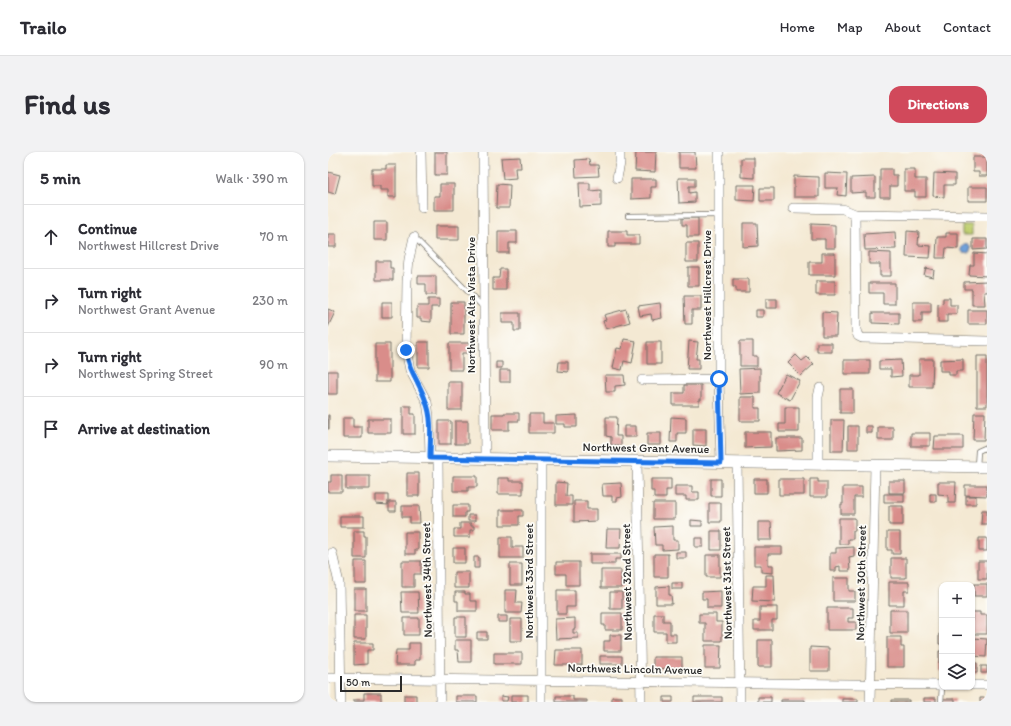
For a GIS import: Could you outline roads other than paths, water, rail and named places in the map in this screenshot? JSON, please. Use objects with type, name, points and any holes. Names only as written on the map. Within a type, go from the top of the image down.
[{"type":"street","points":[[421,152],[422,208]]},
{"type":"street","name":"Northwest Alta Vista Drive","points":[[483,152],[485,458]]},
{"type":"street","points":[[617,178],[620,163],[620,152]]},
{"type":"street","name":"Northwest Hillcrest Drive","points":[[719,152],[719,379],[721,463]]},
{"type":"street","points":[[793,208],[843,209],[855,214],[987,216]]},
{"type":"street","points":[[855,214],[856,330],[858,336],[862,338],[987,341]]},
{"type":"street","name":"Northwest 34th Street","points":[[414,237],[409,259],[407,281],[406,350],[410,370],[427,402],[434,458],[440,702]]},
{"type":"street","points":[[642,380],[719,379]]},
{"type":"street","points":[[818,464],[817,425],[818,397],[820,388]]},
{"type":"street","name":"Northwest Grant Avenue","points":[[328,456],[982,467]]},
{"type":"street","name":"Northwest 33rd Street","points":[[541,460],[541,702]]},
{"type":"street","name":"Northwest 32nd Street","points":[[637,461],[641,702]]},
{"type":"street","name":"Northwest 31st Street","points":[[737,463],[740,702]]},
{"type":"street","name":"Northwest 30th Street","points":[[870,702],[875,465]]},
{"type":"street","points":[[332,552],[339,583],[341,702]]},
{"type":"street","name":"Northwest Lincoln Avenue","points":[[328,678],[740,682],[939,686]]},
{"type":"street","points":[[975,685],[987,685]]},
{"type":"lane","points":[[628,216],[719,215]]},
{"type":"lane","points":[[414,237],[483,306]]},
{"type":"lane","points":[[982,467],[978,452],[987,447]]},
{"type":"lane","points":[[941,702],[942,690]]},
{"type":"water","points":[[966,244],[971,249],[966,254],[961,249]]}]
